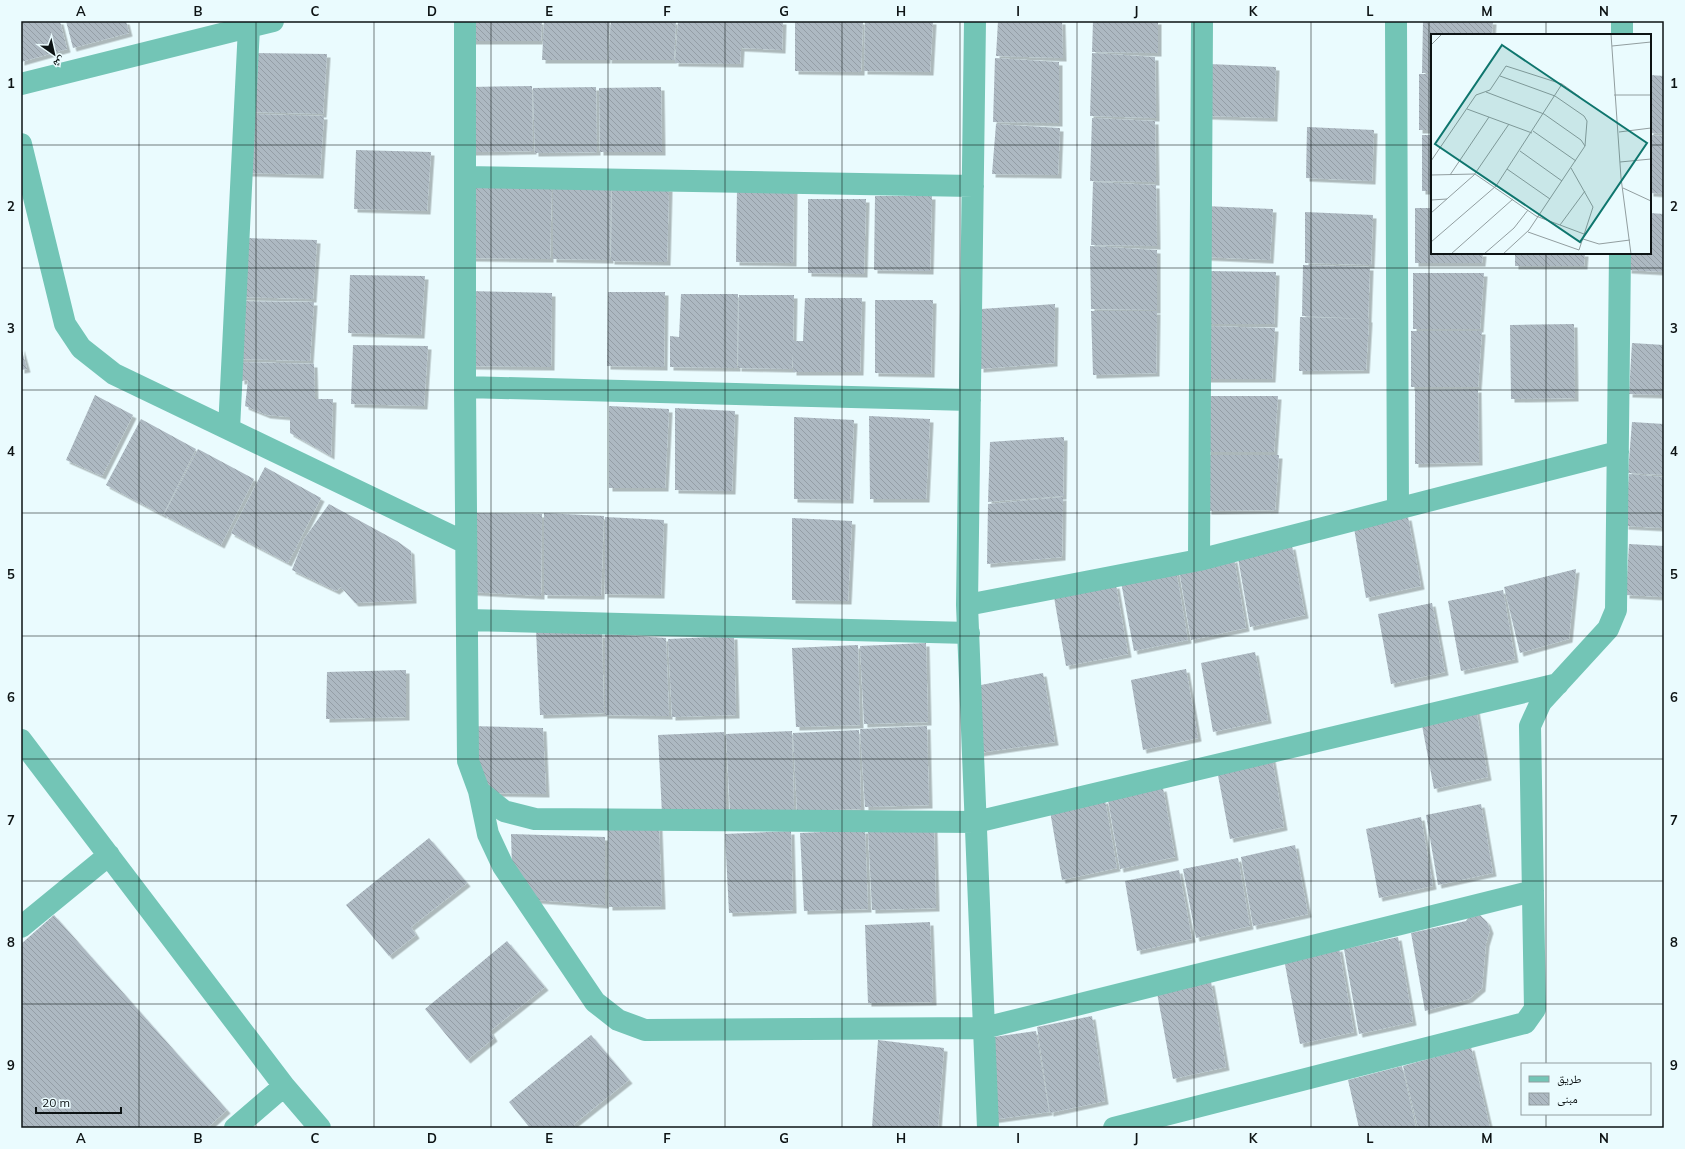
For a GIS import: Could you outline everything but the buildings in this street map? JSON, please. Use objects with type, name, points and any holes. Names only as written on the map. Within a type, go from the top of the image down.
[{"type":"street","points":[[21,84],[274,21]]},
{"type":"street","points":[[466,21],[465,386],[468,761],[479,791],[488,834],[503,866],[595,1002],[618,1020],[645,1030],[984,1028],[1533,891]]},
{"type":"street","points":[[975,21],[967,605],[988,1128]]},
{"type":"street","points":[[1199,560],[1202,21]]},
{"type":"street","points":[[1396,21],[1398,509]]},
{"type":"street","points":[[1622,21],[1622,34]]},
{"type":"street","points":[[229,429],[249,27]]},
{"type":"street","points":[[21,144],[65,324],[81,348],[114,374],[466,543]]},
{"type":"street","points":[[466,177],[973,186]]},
{"type":"street","points":[[1114,1128],[1525,1022],[1535,1009],[1530,726],[1541,702],[1608,629],[1616,610],[1620,254]]},
{"type":"street","points":[[465,386],[970,400]]},
{"type":"street","points":[[967,605],[1199,560],[1618,452]]},
{"type":"street","points":[[467,620],[968,633]]},
{"type":"street","points":[[479,791],[504,811],[535,819],[976,822],[1558,684]]},
{"type":"street","points":[[21,740],[284,1086],[320,1128]]},
{"type":"street","points":[[21,927],[109,855]]},
{"type":"street","points":[[235,1128],[284,1086]]}]
